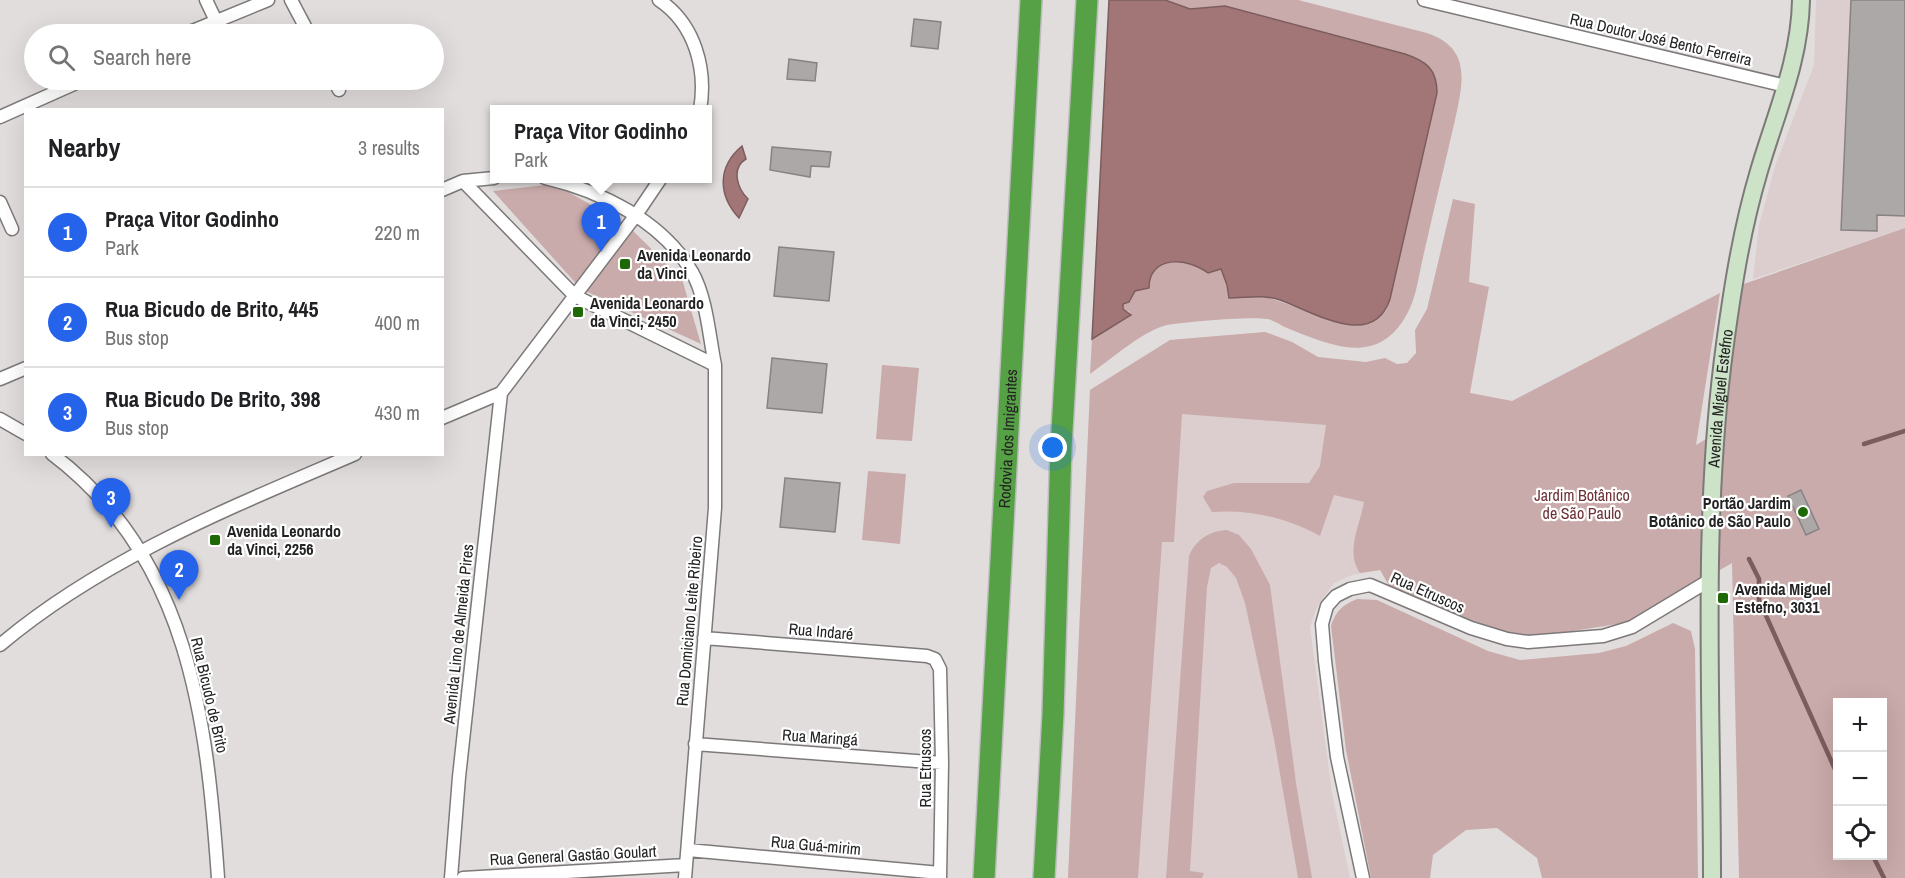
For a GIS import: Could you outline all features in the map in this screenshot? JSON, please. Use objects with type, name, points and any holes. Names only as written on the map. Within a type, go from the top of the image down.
[{"type":"highway","name":"Rodovia dos Imigrantes","points":[[984,878],[1031,0]]},
{"type":"highway","points":[[1044,878],[1053,714],[1061,448],[1087,0]]},
{"type":"main road","name":"Avenida Miguel Estefno","points":[[1712,878],[1711,478],[1725,346],[1740,237],[1797,52],[1802,0]]},
{"type":"street","points":[[206,0],[216,21]]},
{"type":"street","points":[[209,24],[268,0]]},
{"type":"street","points":[[291,0],[304,24]]},
{"type":"street","points":[[659,0],[682,25],[699,54],[703,71],[700,105]]},
{"type":"street","name":"Rua Doutor José Bento Ferreira","points":[[1424,0],[1786,86]]},
{"type":"street","points":[[0,117],[61,90]]},
{"type":"street","points":[[444,189],[464,181],[490,178]]},
{"type":"street","points":[[464,181],[575,296],[715,365]]},
{"type":"street","name":"Rua Domiciano Leite Ribeiro","points":[[565,183],[636,215],[668,241],[693,273],[706,313],[715,365],[715,508],[685,872]]},
{"type":"street","points":[[444,417],[501,393],[658,183]]},
{"type":"street","points":[[0,202],[12,229]]},
{"type":"street","points":[[0,379],[24,369]]},
{"type":"street","name":"Avenida Lino de Almeida Pires","points":[[451,878],[459,777],[501,393]]},
{"type":"street","points":[[0,419],[24,433]]},
{"type":"street","name":"Rua Bicudo de Brito","points":[[54,456],[106,504],[142,550],[163,589],[188,660],[211,780],[218,878]]},
{"type":"street","points":[[0,645],[73,592],[142,550],[351,456]]},
{"type":"street","name":"Rua Etruscos","points":[[1364,878],[1337,757],[1325,661],[1322,624],[1327,606],[1336,596],[1350,589],[1370,585],[1471,628],[1507,639],[1527,642],[1603,636],[1632,627],[1710,580]]},
{"type":"street","name":"Rua Indaré","points":[[704,638],[927,656],[935,659]]},
{"type":"street","name":"Rua Etruscos","points":[[935,659],[939,669],[942,763],[940,875]]},
{"type":"street","name":"Rua Maringá","points":[[695,744],[942,763]]},
{"type":"street","name":"Rua Guá-mirim","points":[[688,850],[940,875]]},
{"type":"street","name":"Rua General Gastão Goulart","points":[[463,878],[685,872]]},
{"type":"shaded area","points":[[1109,0],[1165,0],[1190,9],[1225,6],[1405,54],[1429,67],[1435,78],[1437,93],[1390,299],[1382,314],[1370,323],[1356,325],[1324,318],[1274,298],[1229,298],[1221,269],[1208,273],[1190,264],[1171,262],[1155,269],[1149,288],[1135,291],[1129,302],[1123,304],[1123,309],[1131,315],[1092,339]]},
{"type":"shaded area","points":[[1816,0],[1905,0],[1905,228],[1753,279],[1759,225],[1775,166],[1814,65]]},
{"type":"shaded area","points":[[742,146],[746,159],[738,168],[737,178],[748,199],[739,218],[727,200],[723,181],[728,163]]},
{"type":"shaded area","points":[[1265,332],[1292,342],[1318,357],[1409,374],[1470,393],[1512,401],[1381,570],[1352,575],[1334,583],[1317,607],[1310,627],[1332,793],[1350,878],[1068,878],[1090,390],[1170,340]]},
{"type":"green space","points":[[1165,0],[1298,0],[1427,33],[1441,40],[1458,57],[1462,80],[1458,106],[1415,292],[1407,314],[1395,331],[1382,341],[1368,347],[1352,348],[1320,341],[1272,320],[1258,318],[1188,322],[1167,325],[1148,333],[1090,374],[1092,339],[1129,317],[1130,312],[1123,309],[1123,304],[1129,302],[1135,291],[1149,288],[1150,277],[1154,269],[1170,262],[1190,265],[1208,273],[1220,269],[1227,285],[1229,298],[1264,296],[1347,325],[1386,311],[1437,93],[1405,54],[1225,6],[1190,9]]},
{"type":"green space","points":[[554,184],[627,225],[682,279],[701,344],[581,289],[493,191]]},
{"type":"green space","name":"Jardim Botânico de São Paulo","points":[[1453,199],[1475,204],[1469,282],[1489,287],[1470,393],[1512,401],[1720,293],[1696,445],[1718,432],[1735,287],[1905,228],[1905,878],[1739,878],[1732,563],[1630,622],[1535,637],[1498,631],[1391,589],[1380,570],[1360,573],[1356,565],[1354,547],[1364,502],[1334,495],[1320,536],[1295,524],[1268,516],[1226,511],[1212,512],[1203,497],[1207,491],[1234,483],[1309,483],[1320,466],[1326,425],[1182,414],[1174,542],[1162,542],[1138,878],[1068,878],[1090,390],[1170,340],[1265,332],[1292,342],[1318,357],[1366,362],[1385,358],[1397,364],[1407,363],[1416,353],[1415,330],[1427,309]]},
{"type":"green space","points":[[882,365],[919,368],[912,441],[876,439]]},
{"type":"green space","points":[[868,471],[906,474],[900,544],[862,540]]},
{"type":"green space","points":[[1227,530],[1239,535],[1251,549],[1270,585],[1296,783],[1312,878],[1298,878],[1274,739],[1245,603],[1236,578],[1227,567],[1219,563],[1211,568],[1207,587],[1190,871],[1204,873],[1202,878],[1166,878],[1189,556],[1204,537]]},
{"type":"green space","points":[[1357,599],[1377,600],[1488,651],[1520,660],[1599,653],[1626,646],[1673,623],[1691,631],[1695,649],[1698,878],[1542,878],[1537,858],[1497,828],[1466,830],[1433,855],[1430,878],[1371,878],[1346,750],[1331,626],[1340,609]]},
{"type":"building","points":[[1851,0],[1905,0],[1905,216],[1877,215],[1877,231],[1841,230]]},
{"type":"building","points":[[914,19],[941,22],[938,49],[911,46]]},
{"type":"building","points":[[789,59],[817,63],[815,81],[787,79]]},
{"type":"building","points":[[772,147],[831,152],[829,167],[811,166],[810,177],[770,170]]},
{"type":"building","points":[[779,247],[834,252],[829,301],[774,296]]},
{"type":"building","points":[[772,358],[827,364],[822,413],[767,408]]},
{"type":"building","points":[[785,478],[840,483],[835,532],[780,527]]},
{"type":"building","name":"Portão Jardim Botânico de São Paulo","points":[[1801,490],[1819,529],[1806,535],[1788,496]]},
{"type":"waterway","points":[[1864,444],[1905,431]]},
{"type":"waterway","points":[[1749,559],[1759,579],[1759,600],[1833,765]]},
{"type":"waterway","points":[[1875,860],[1884,878]]},
{"type":"place","name":"Praça Vitor Godinho","points":[[601,252]]},
{"type":"place","name":"Avenida Leonardo da Vinci","points":[[625,264]]},
{"type":"place","name":"Avenida Leonardo da Vinci, 2450","points":[[578,312]]},
{"type":"place","name":"Portão Jardim Botânico de São Paulo","points":[[1803,512]]},
{"type":"place","name":"Rua Bicudo De Brito, 398","points":[[111,528]]},
{"type":"place","name":"Avenida Leonardo da Vinci, 2256","points":[[215,540]]},
{"type":"place","name":"Avenida Miguel Estefno, 3031","points":[[1723,598]]},
{"type":"place","name":"Rua Bicudo de Brito, 445","points":[[179,600]]}]
